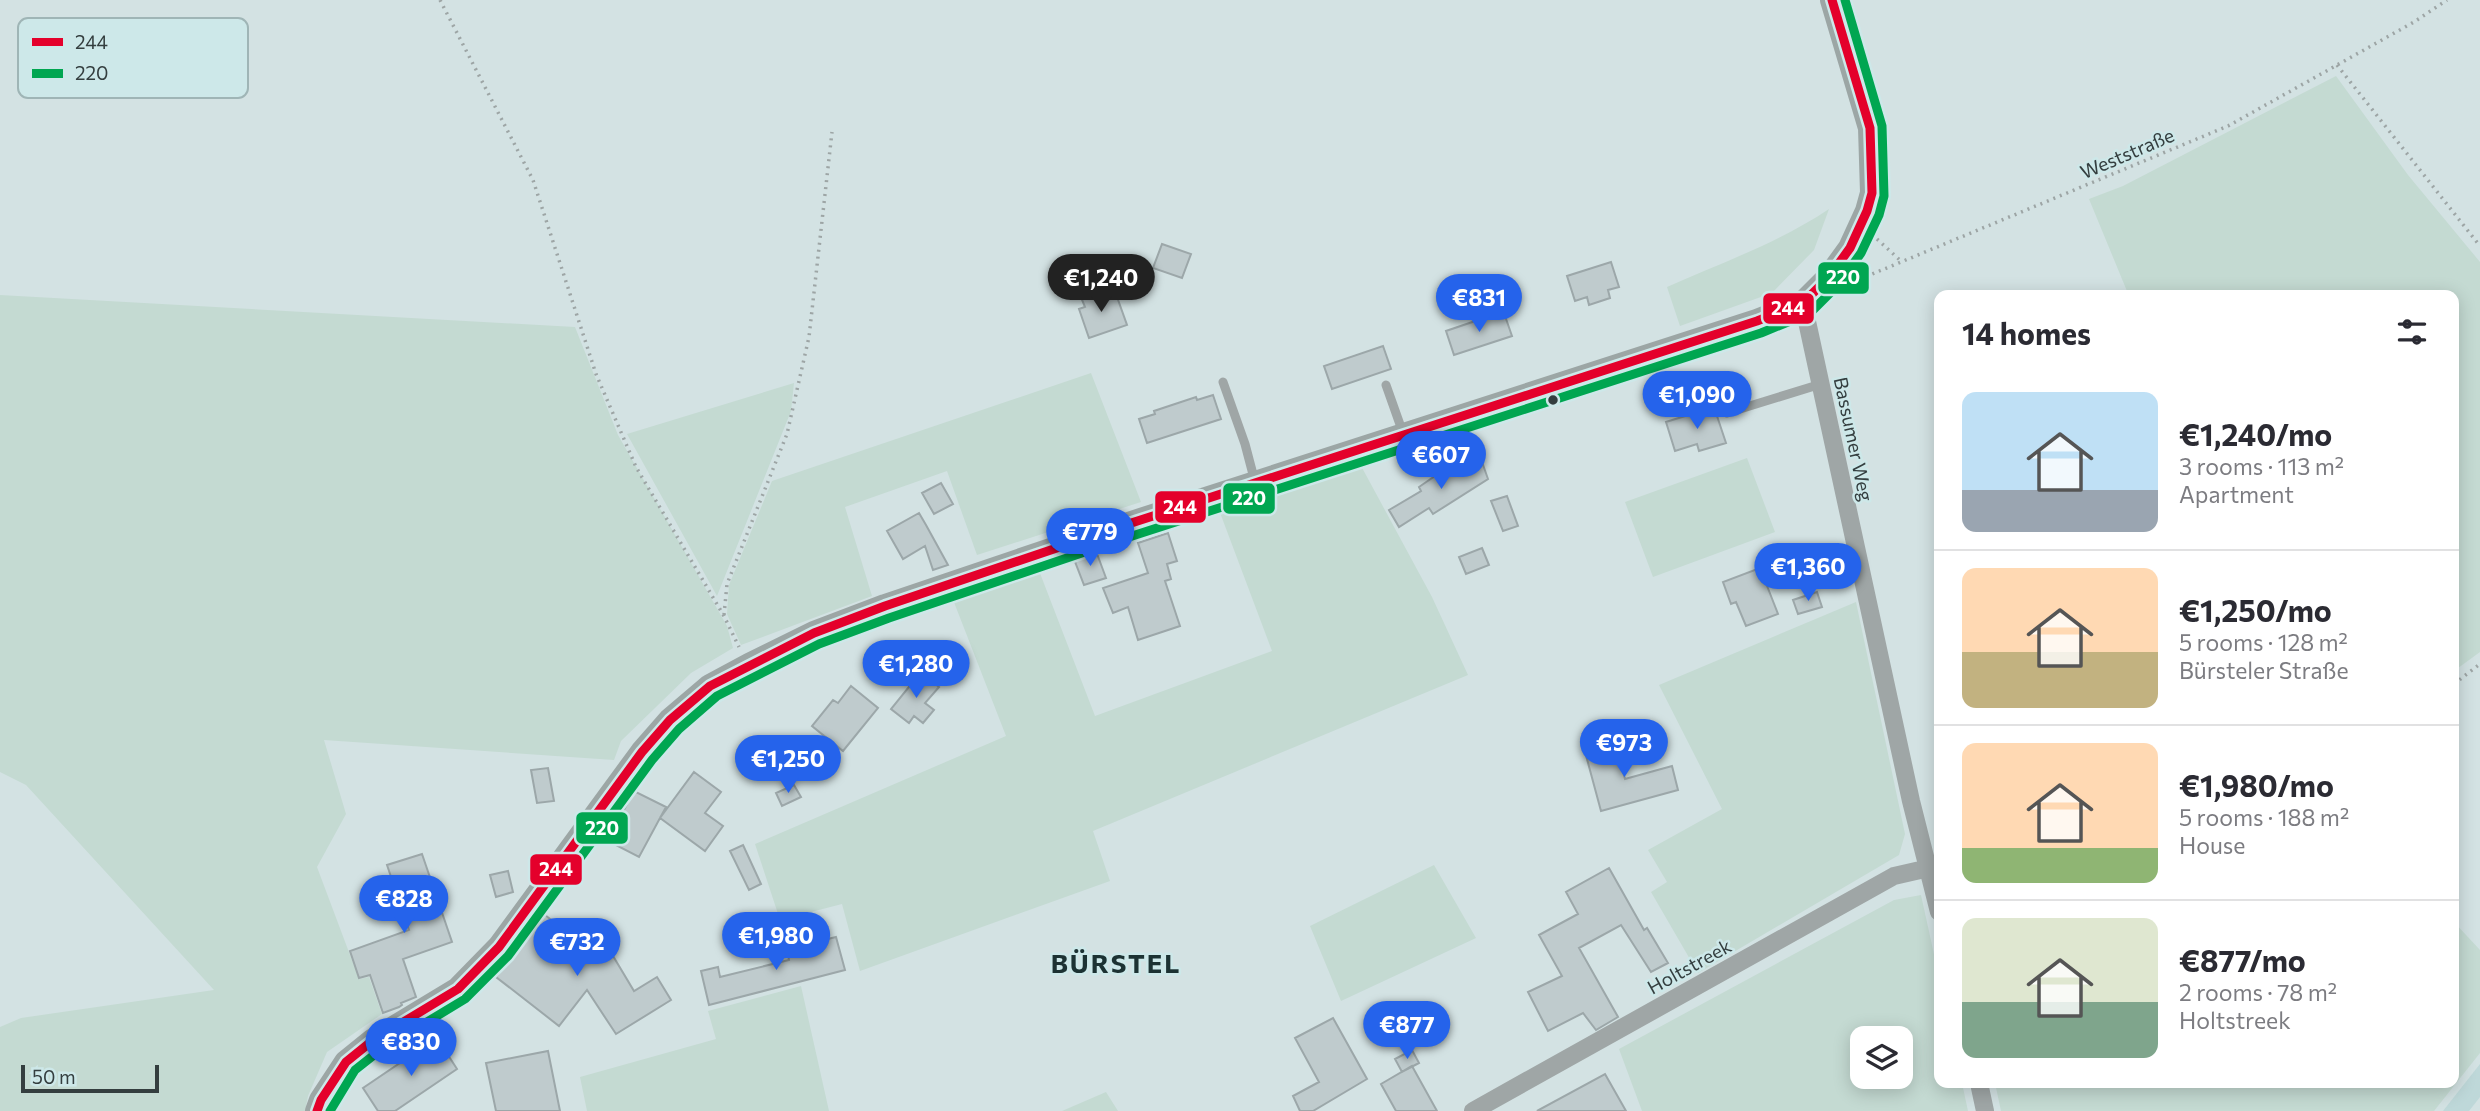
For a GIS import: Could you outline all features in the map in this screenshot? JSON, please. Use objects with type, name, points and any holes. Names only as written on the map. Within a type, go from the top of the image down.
[{"type":"street","points":[[317,1111],[321,1100],[346,1062],[372,1041],[458,989],[499,947],[634,763],[670,720],[710,686],[814,633],[885,606],[1122,526],[1757,321],[1803,303],[1850,248],[1872,193],[1870,128],[1832,0]]},
{"type":"street","name":"Bassumer Weg","points":[[1803,303],[1911,802],[1934,890]]},
{"type":"street","name":"Holtstreek","points":[[1473,1111],[1894,876],[1929,868]]},
{"type":"street","points":[[1980,1088],[1985,1111]]},
{"type":"lane","points":[[1223,382],[1256,483]]},
{"type":"lane","points":[[1727,413],[1821,384]]},
{"type":"lane","points":[[1387,385],[1404,434]]},
{"type":"path","points":[[440,0],[533,180],[596,374],[636,467],[724,616],[749,665]]},
{"type":"path","name":"Weststraße","points":[[1847,285],[2228,126],[2414,22],[2447,0]]},
{"type":"path","points":[[2337,65],[2480,246]]},
{"type":"path","points":[[724,616],[727,584],[787,434],[806,349],[832,132]]},
{"type":"path","points":[[1858,228],[1874,236],[1902,262]]},
{"type":"path","points":[[2459,680],[2480,664]]},
{"type":"shaded area","points":[[2480,1064],[2480,1097],[2469,1111],[2443,1111]]},
{"type":"green space","points":[[2336,76],[2408,175],[2480,262],[2480,652],[2459,667],[2459,290],[2127,290],[2089,199],[2123,186]]},
{"type":"green space","points":[[1829,209],[1814,250],[1772,293],[1680,326],[1667,287],[1770,242]]},
{"type":"green space","points":[[0,295],[575,327],[618,435],[727,626],[733,648],[691,673],[621,741],[614,760],[324,740],[346,814],[317,867],[359,979],[369,977],[382,1014],[327,1052],[308,1096],[305,1111],[0,1111],[0,1027],[21,1018],[214,990],[26,785],[0,772]]},
{"type":"green space","points":[[1091,373],[1141,502],[977,555],[947,471],[845,507],[872,596],[741,645],[727,614],[729,585],[772,481]]},
{"type":"green space","points":[[794,383],[791,411],[717,596],[627,434]]},
{"type":"green space","points":[[1747,458],[1775,532],[1653,577],[1625,502]]},
{"type":"green space","points":[[1360,464],[1432,597],[1468,675],[1093,831],[1110,881],[860,971],[842,904],[780,920],[755,844],[1006,736],[950,592],[1038,568],[1095,716],[1272,651],[1219,510]]},
{"type":"green space","points":[[1856,602],[1905,834],[1899,855],[1698,973],[1651,892],[1667,882],[1648,850],[1722,809],[1659,685]]},
{"type":"green space","points":[[1434,865],[1476,938],[1341,1001],[1310,926]]},
{"type":"green space","points":[[1921,895],[1934,954],[1934,1088],[1963,1088],[1968,1111],[1642,1111],[1619,1049],[1894,900]]},
{"type":"green space","points":[[2459,927],[2480,950],[2480,1053],[2459,1079]]},
{"type":"green space","points":[[801,986],[829,1111],[587,1111],[580,1077],[716,1039],[708,1011]]},
{"type":"green space","points":[[1996,1088],[2452,1088],[2434,1111],[2001,1111]]},
{"type":"green space","points":[[1106,1092],[1118,1111],[1062,1111]]},
{"type":"building","points":[[1162,244],[1191,254],[1182,278],[1153,268]]},
{"type":"building","points":[[1611,262],[1619,287],[1608,290],[1610,298],[1589,305],[1587,297],[1575,301],[1567,276]]},
{"type":"building","points":[[1096,290],[1100,302],[1117,297],[1127,325],[1089,338],[1079,309],[1085,307],[1080,295]]},
{"type":"building","points":[[1490,316],[1505,316],[1512,336],[1454,355],[1446,331]]},
{"type":"building","points":[[1383,346],[1391,369],[1332,389],[1324,366]]},
{"type":"building","points":[[1213,395],[1221,419],[1147,443],[1139,419],[1196,397],[1197,400]]},
{"type":"building","points":[[1714,407],[1726,443],[1699,451],[1697,444],[1675,451],[1666,422]]},
{"type":"building","points":[[1481,459],[1488,479],[1433,514],[1429,508],[1399,527],[1389,510],[1421,491],[1419,487],[1438,474]]},
{"type":"building","points":[[941,483],[953,504],[934,514],[922,493]]},
{"type":"building","points":[[1507,496],[1518,526],[1503,531],[1491,501]]},
{"type":"building","points":[[919,513],[948,565],[933,570],[925,546],[903,559],[887,531]]},
{"type":"building","points":[[1168,533],[1177,561],[1167,564],[1171,579],[1165,581],[1180,626],[1138,640],[1128,607],[1113,613],[1103,588],[1148,573],[1138,543]]},
{"type":"building","points":[[1482,548],[1489,565],[1466,574],[1459,557]]},
{"type":"building","points":[[1096,551],[1106,578],[1084,585],[1074,559]]},
{"type":"building","points":[[1760,568],[1778,614],[1746,626],[1736,602],[1731,604],[1723,582]]},
{"type":"building","points":[[1817,592],[1822,607],[1798,614],[1793,600]]},
{"type":"building","points":[[921,672],[939,687],[925,703],[934,710],[923,723],[914,716],[909,723],[891,709]]},
{"type":"building","points":[[851,686],[878,708],[843,751],[812,726],[833,700],[838,703]]},
{"type":"building","points":[[1614,740],[1625,779],[1672,766],[1678,790],[1601,811],[1584,748]]},
{"type":"building","points":[[548,768],[554,801],[537,803],[531,770]]},
{"type":"building","points":[[694,772],[721,792],[705,813],[723,826],[705,851],[660,818]]},
{"type":"building","points":[[794,785],[801,797],[782,806],[776,793]]},
{"type":"building","points":[[634,791],[666,807],[639,857],[610,842],[612,840],[609,838]]},
{"type":"building","points":[[743,845],[761,884],[749,890],[730,851]]},
{"type":"building","points":[[422,854],[452,942],[403,959],[416,997],[383,1013],[370,975],[359,978],[350,951],[409,930],[387,865]]},
{"type":"building","points":[[1609,868],[1644,930],[1647,928],[1668,963],[1651,972],[1621,925],[1579,948],[1618,1017],[1596,1030],[1583,1013],[1548,1031],[1528,992],[1562,976],[1539,935],[1578,914],[1566,892]]},
{"type":"building","points":[[508,871],[513,892],[496,897],[490,875]]},
{"type":"building","points":[[545,915],[581,943],[587,935],[613,956],[634,991],[657,977],[671,1000],[616,1034],[587,990],[559,1026],[496,977]]},
{"type":"building","points":[[836,937],[845,970],[709,1005],[701,971],[718,967],[720,977],[789,960],[787,949]]},
{"type":"building","points":[[1333,1018],[1367,1079],[1313,1111],[1300,1111],[1293,1096],[1319,1082],[1295,1038]]},
{"type":"building","points":[[437,1038],[457,1069],[395,1111],[378,1111],[363,1088]]},
{"type":"building","points":[[1412,1050],[1419,1063],[1402,1072],[1395,1059]]},
{"type":"building","points":[[548,1051],[560,1111],[496,1111],[486,1063]]},
{"type":"building","points":[[1412,1066],[1437,1111],[1396,1111],[1381,1084]]},
{"type":"building","points":[[1605,1074],[1626,1111],[1537,1111]]},
{"type":"transit line","name":"244","points":[[317,1111],[321,1100],[346,1062],[372,1041],[458,989],[499,947],[642,752],[670,720],[710,686],[814,633],[885,606],[1122,526],[1757,321],[1803,303],[1829,277],[1850,248],[1872,193],[1870,128],[1832,0]]},
{"type":"transit line","name":"220","points":[[330,1111],[355,1070],[379,1051],[465,999],[508,956],[652,760],[679,729],[717,696],[819,644],[889,618],[1126,538],[1761,333],[1810,313],[1838,285],[1861,253],[1879,215],[1884,196],[1882,126],[1845,0]]},
{"type":"district","name":"BÜRSTEL","points":[[1116,962]]}]
